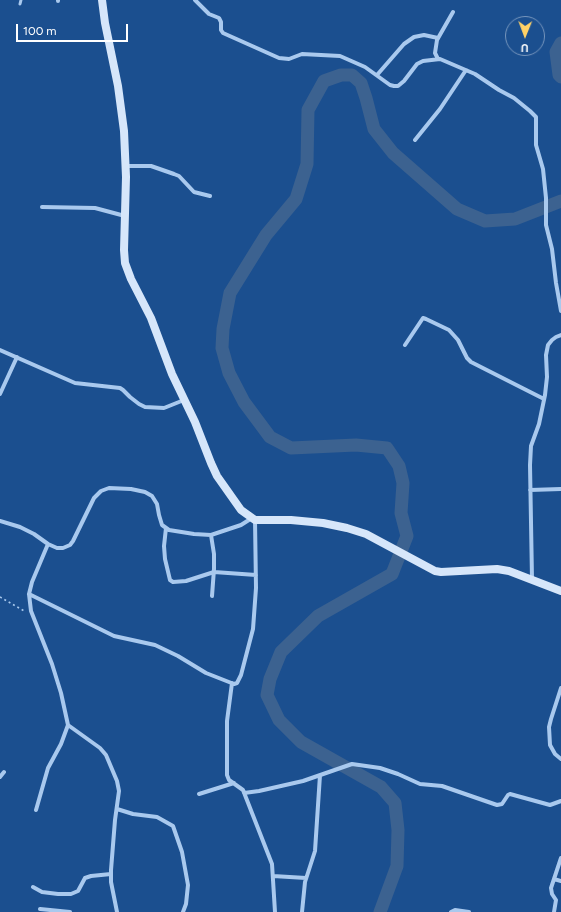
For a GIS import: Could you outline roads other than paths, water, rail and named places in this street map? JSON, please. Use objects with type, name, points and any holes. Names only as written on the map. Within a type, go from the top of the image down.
[{"type":"street","points":[[102,0],[105,23],[118,86],[124,131],[126,166],[124,256],[128,272],[151,318],[172,374],[217,476],[241,510],[254,519]]},
{"type":"street","points":[[195,0],[205,10],[221,20],[221,30],[223,32],[279,58],[289,59],[302,54],[340,56],[365,67],[390,85],[398,86],[404,81],[417,64],[423,61],[438,59],[466,70],[514,98],[536,117],[536,145],[543,169],[546,198],[546,226],[552,248],[561,311]]},
{"type":"street","points":[[438,59],[435,53],[438,38],[453,12]]},
{"type":"street","points":[[377,76],[404,44],[414,38],[424,35],[438,38]]},
{"type":"street","points":[[415,140],[440,109],[466,70]]},
{"type":"street","points":[[126,166],[151,166],[174,174],[179,176],[194,192],[210,196]]},
{"type":"street","points":[[42,207],[95,208],[126,216]]},
{"type":"street","points":[[555,273],[561,273]]},
{"type":"street","points":[[405,345],[423,318],[426,319],[449,330],[458,340],[467,358],[471,362],[544,398]]},
{"type":"street","points":[[532,580],[530,490],[531,446],[539,424],[548,377],[546,355],[548,345],[552,340],[561,335]]},
{"type":"street","points":[[0,350],[75,383],[120,388],[130,398],[145,407],[164,408],[184,400]]},
{"type":"street","points":[[0,394],[17,357]]},
{"type":"street","points":[[0,521],[20,527],[57,548],[63,548],[70,545],[94,498],[109,488],[131,489],[145,492],[152,496],[157,504],[158,515],[162,525],[169,530],[211,535],[254,519],[317,522],[347,528],[366,534],[392,547],[431,570],[440,572],[497,569],[509,571],[561,591]]},
{"type":"street","points":[[530,490],[561,489]]},
{"type":"street","points":[[29,594],[114,636],[155,645],[178,656],[206,673],[232,683],[237,683],[241,675],[251,638],[254,611],[256,575],[254,519]]},
{"type":"street","points":[[166,528],[164,546],[165,559],[170,580],[173,582],[180,583],[214,572],[256,575]]},
{"type":"street","points":[[211,535],[214,554],[212,596]]},
{"type":"street","points":[[36,810],[48,768],[61,744],[68,725],[61,693],[52,664],[31,611],[29,594],[32,582],[48,544]]},
{"type":"street","points":[[232,683],[227,722],[227,775],[229,780],[243,790],[272,864],[275,912]]},
{"type":"street","points":[[561,688],[551,719],[550,745],[555,754],[561,759]]},
{"type":"street","points":[[68,725],[92,741],[106,755],[117,781],[119,791],[116,809],[111,874],[111,882],[117,912]]},
{"type":"street","points":[[244,793],[303,781],[352,764],[380,768],[420,784],[442,786],[497,805],[502,804],[510,794],[550,805],[561,801]]},
{"type":"street","points":[[0,777],[4,772]]},
{"type":"street","points":[[302,912],[306,878],[315,851],[320,775]]},
{"type":"street","points":[[200,794],[234,783]]},
{"type":"street","points":[[116,809],[133,814],[157,817],[173,826],[182,852],[188,885],[186,904],[183,912]]},
{"type":"street","points":[[554,912],[556,900],[552,894],[551,888],[561,858]]},
{"type":"street","points":[[33,888],[42,892],[72,894],[78,891],[85,878],[111,874]]},
{"type":"street","points":[[273,876],[306,878]]},
{"type":"street","points":[[554,878],[561,881]]},
{"type":"street","points":[[40,909],[70,912]]},
{"type":"street","points":[[451,912],[455,910],[469,912]]},
{"type":"waterway","points":[[561,43],[556,52],[559,75],[561,77]]},
{"type":"waterway","points":[[380,912],[397,866],[398,830],[395,803],[381,787],[301,742],[279,720],[267,695],[270,679],[281,652],[318,616],[392,574],[407,536],[401,513],[403,483],[399,466],[387,448],[356,445],[291,448],[270,437],[244,402],[229,373],[222,348],[223,329],[230,293],[266,235],[296,199],[307,164],[308,110],[324,81],[341,75],[352,75],[361,83],[374,129],[393,153],[457,209],[485,221],[515,219],[561,201]]}]
